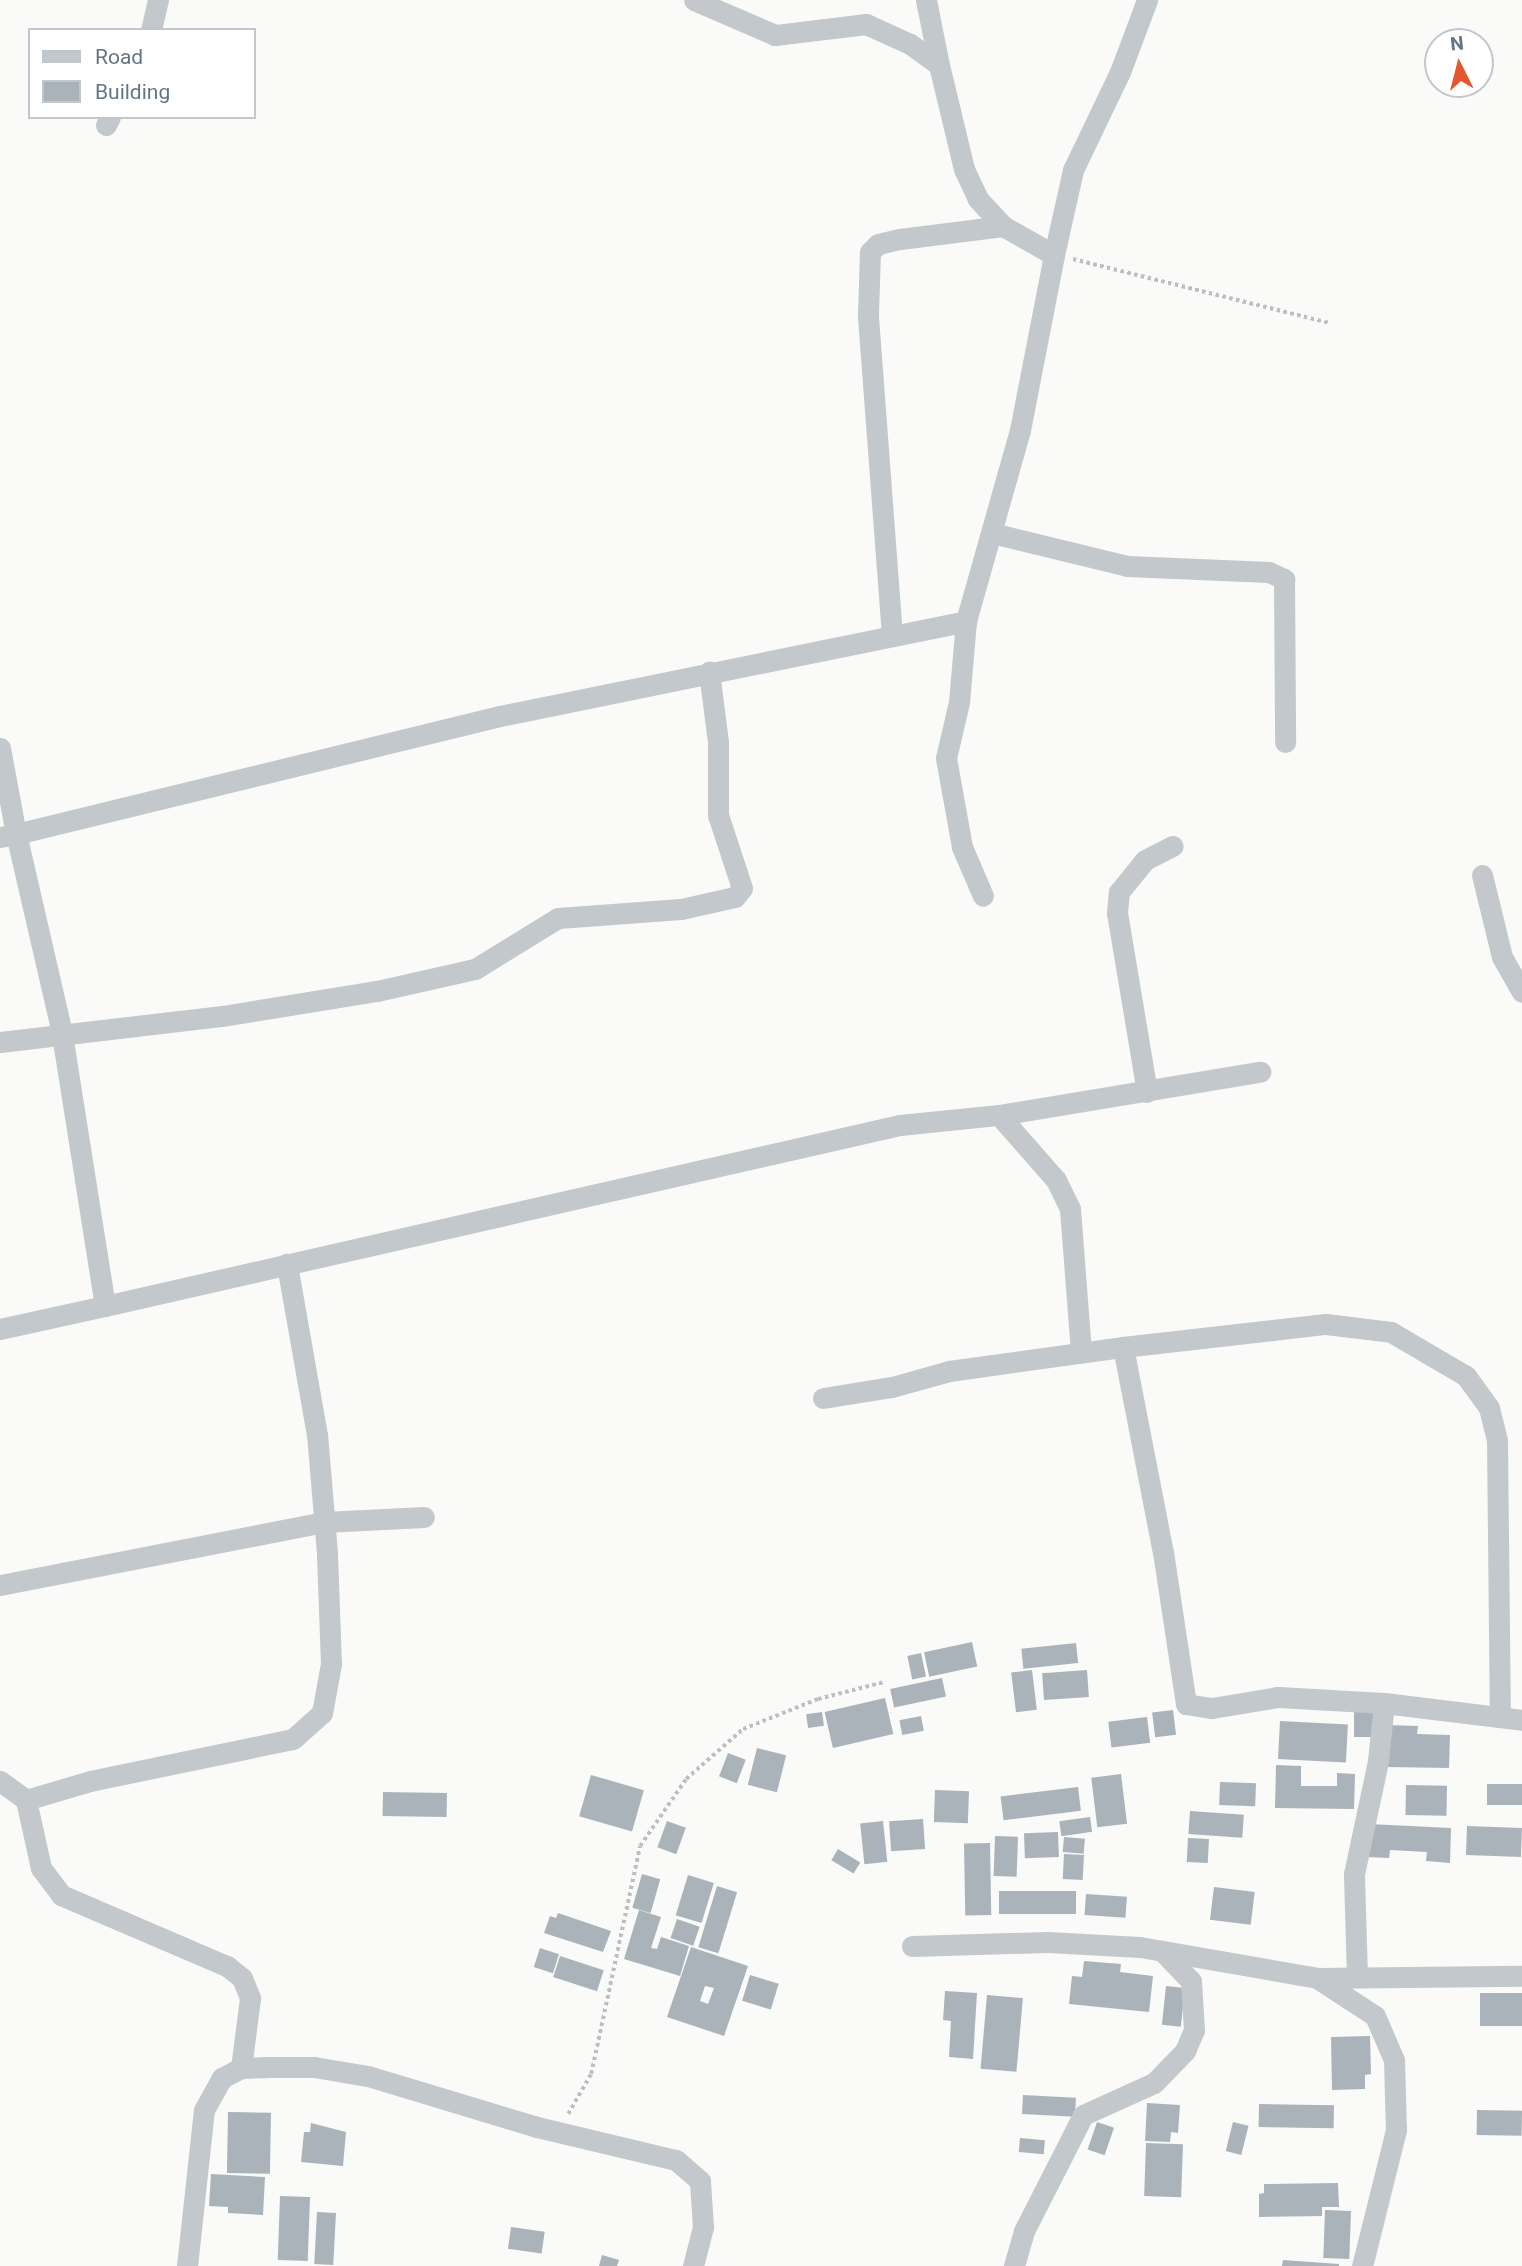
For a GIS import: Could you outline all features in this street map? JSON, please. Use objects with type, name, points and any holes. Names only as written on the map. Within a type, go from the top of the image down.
[{"type":"street","points":[[151,28],[158,0]]},
{"type":"street","points":[[694,0],[775,35],[866,24],[884,29],[939,65]]},
{"type":"street","points":[[926,0],[964,169],[978,199],[1003,226],[1054,254]]},
{"type":"street","points":[[983,896],[962,847],[946,758],[947,737],[959,702],[966,621],[1020,430],[1073,170],[1120,72],[1147,0]]},
{"type":"street","points":[[892,636],[868,314],[870,252],[878,244],[900,239],[1003,226]]},
{"type":"street","points":[[992,533],[1127,566],[1269,572],[1283,579],[1285,742]]},
{"type":"street","points":[[8,835],[500,716],[966,621]]},
{"type":"street","points":[[0,1042],[222,1016],[377,991],[475,969],[558,918],[681,909],[735,897],[742,888],[718,815],[718,742],[709,672]]},
{"type":"street","points":[[0,748],[8,835],[62,1033],[106,1306]]},
{"type":"street","points":[[1147,1092],[1117,913],[1119,892],[1145,860],[1173,846]]},
{"type":"street","points":[[1482,874],[1502,957],[1522,992]]},
{"type":"street","points":[[0,1329],[900,1125],[999,1115],[1260,1072]]},
{"type":"street","points":[[999,1115],[1056,1180],[1070,1209],[1081,1352]]},
{"type":"street","points":[[26,1800],[90,1781],[293,1739],[310,1728],[322,1713],[331,1664],[324,1522],[317,1435],[287,1264]]},
{"type":"street","points":[[823,1398],[892,1387],[949,1371],[1123,1347],[1351,1325],[1391,1332],[1466,1376],[1489,1408],[1497,1440],[1500,1717]]},
{"type":"street","points":[[1123,1347],[1163,1552],[1186,1704],[1212,1708],[1278,1697],[1384,1703],[1522,1720]]},
{"type":"street","points":[[0,1585],[324,1522],[424,1517]]},
{"type":"street","points":[[1357,1977],[1353,1874],[1378,1761],[1384,1703]]},
{"type":"street","points":[[0,1781],[26,1800],[41,1868],[61,1895],[227,1966],[242,1978],[250,1998],[241,2068]]},
{"type":"street","points":[[912,1946],[1048,1942],[1162,1951],[1317,1978],[1522,1976]]},
{"type":"street","points":[[1014,2266],[1024,2231],[1083,2115],[1154,2083],[1185,2051],[1194,2030],[1191,1981],[1162,1951]]},
{"type":"street","points":[[1317,1978],[1375,2016],[1394,2060],[1396,2130],[1362,2266]]},
{"type":"street","points":[[187,2266],[204,2110],[222,2078],[241,2068],[314,2067],[368,2076],[537,2127],[676,2160],[700,2181],[703,2227],[694,2266]]},
{"type":"path","points":[[1054,254],[1331,323]]},
{"type":"path","points":[[537,2127],[569,2113],[591,2074],[640,1846],[686,1779],[743,1729],[818,1699],[884,1682]]},
{"type":"building","points":[[972,1642],[977,1666],[929,1677],[924,1652]]},
{"type":"building","points":[[1076,1643],[1078,1663],[1023,1669],[1021,1649]]},
{"type":"building","points":[[921,1653],[926,1676],[912,1679],[907,1656]]},
{"type":"building","points":[[1032,1670],[1037,1710],[1016,1712],[1011,1673]]},
{"type":"building","points":[[1087,1670],[1089,1697],[1044,1700],[1042,1673]]},
{"type":"building","points":[[942,1678],[946,1697],[894,1708],[890,1689]]},
{"type":"building","points":[[885,1698],[893,1734],[833,1748],[825,1712]]},
{"type":"building","points":[[1354,1709],[1375,1709],[1375,1737],[1354,1737]]},
{"type":"building","points":[[1173,1710],[1176,1735],[1155,1737],[1152,1713]]},
{"type":"building","points":[[822,1712],[824,1726],[808,1728],[806,1714]]},
{"type":"building","points":[[921,1716],[924,1731],[902,1735],[899,1720]]},
{"type":"building","points":[[1147,1717],[1150,1743],[1111,1748],[1108,1722]]},
{"type":"building","points":[[1280,1721],[1348,1725],[1346,1763],[1278,1759]]},
{"type":"building","points":[[1387,1725],[1418,1726],[1417,1734],[1450,1735],[1449,1768],[1386,1767]]},
{"type":"building","points":[[757,1748],[786,1755],[777,1792],[748,1785]]},
{"type":"building","points":[[728,1753],[746,1760],[737,1783],[719,1776]]},
{"type":"building","points":[[1276,1765],[1301,1766],[1301,1786],[1337,1786],[1337,1773],[1355,1774],[1354,1809],[1275,1808]]},
{"type":"building","points":[[1121,1774],[1127,1824],[1097,1827],[1091,1778]]},
{"type":"building","points":[[591,1775],[644,1790],[632,1831],[579,1816]]},
{"type":"building","points":[[1220,1782],[1256,1783],[1255,1806],[1219,1805]]},
{"type":"building","points":[[1487,1784],[1522,1784],[1522,1805],[1487,1805]]},
{"type":"building","points":[[1406,1785],[1447,1786],[1446,1816],[1405,1815]]},
{"type":"building","points":[[1078,1787],[1081,1811],[1004,1820],[1001,1797]]},
{"type":"building","points":[[935,1790],[969,1791],[968,1823],[934,1822]]},
{"type":"building","points":[[383,1792],[447,1793],[447,1817],[383,1816]]},
{"type":"building","points":[[1190,1811],[1244,1815],[1242,1838],[1188,1834]]},
{"type":"building","points":[[1090,1817],[1092,1832],[1061,1836],[1059,1821]]},
{"type":"building","points":[[923,1819],[925,1849],[891,1851],[889,1821]]},
{"type":"building","points":[[667,1821],[686,1828],[676,1854],[657,1847]]},
{"type":"building","points":[[883,1821],[887,1862],[864,1864],[860,1823]]},
{"type":"building","points":[[1369,1824],[1451,1828],[1450,1863],[1426,1861],[1427,1852],[1390,1850],[1389,1858],[1367,1857]]},
{"type":"building","points":[[1467,1826],[1522,1828],[1521,1857],[1466,1855]]},
{"type":"building","points":[[1058,1832],[1059,1857],[1025,1858],[1024,1833]]},
{"type":"building","points":[[995,1836],[1018,1837],[1017,1877],[994,1876]]},
{"type":"building","points":[[1064,1837],[1085,1839],[1084,1854],[1063,1852]]},
{"type":"building","points":[[1188,1838],[1209,1839],[1208,1863],[1187,1862]]},
{"type":"building","points":[[964,1843],[990,1843],[991,1915],[965,1915]]},
{"type":"building","points":[[838,1849],[860,1862],[854,1874],[831,1860]]},
{"type":"building","points":[[1064,1854],[1084,1855],[1083,1880],[1063,1879]]},
{"type":"building","points":[[642,1874],[660,1879],[651,1913],[632,1908]]},
{"type":"building","points":[[688,1875],[714,1883],[702,1923],[676,1915]]},
{"type":"building","points":[[717,1886],[737,1892],[718,1953],[698,1947]]},
{"type":"building","points":[[1214,1887],[1255,1892],[1251,1925],[1210,1920]]},
{"type":"building","points":[[999,1891],[1076,1891],[1076,1914],[999,1914]]},
{"type":"building","points":[[1086,1894],[1127,1897],[1125,1918],[1085,1915]]},
{"type":"building","points":[[639,1910],[661,1917],[651,1948],[657,1949],[661,1937],[689,1946],[680,1976],[624,1959]]},
{"type":"building","points":[[558,1913],[611,1931],[603,1952],[544,1933],[550,1916],[556,1918]]},
{"type":"building","points":[[677,1919],[700,1927],[693,1946],[670,1938]]},
{"type":"building","points":[[691,1947],[748,1966],[724,2036],[667,2017]],"holes":[[[705,1986],[714,1988],[708,2004],[700,2001]]]},
{"type":"building","points":[[540,1948],[559,1954],[553,1973],[534,1967]]},
{"type":"building","points":[[560,1956],[604,1970],[597,1991],[553,1977]]},
{"type":"building","points":[[1084,1961],[1121,1964],[1120,1972],[1153,1976],[1149,2012],[1069,2004],[1072,1976],[1082,1977]]},
{"type":"building","points":[[750,1975],[779,1984],[771,2010],[742,2001]]},
{"type":"building","points":[[1166,1986],[1185,1988],[1181,2027],[1162,2025]]},
{"type":"building","points":[[945,1991],[977,1993],[973,2059],[949,2057],[951,2021],[943,2020]]},
{"type":"building","points":[[1480,1993],[1522,1993],[1522,2026],[1480,2026]]},
{"type":"building","points":[[987,1995],[1023,1998],[1016,2072],[981,2069]]},
{"type":"building","points":[[1370,2036],[1371,2074],[1365,2075],[1365,2089],[1332,2090],[1331,2037]]},
{"type":"building","points":[[1023,2095],[1076,2098],[1075,2117],[1022,2114]]},
{"type":"building","points":[[1147,2103],[1180,2105],[1178,2133],[1171,2132],[1170,2142],[1145,2141]]},
{"type":"building","points":[[1259,2104],[1334,2105],[1334,2128],[1259,2127]]},
{"type":"building","points":[[1477,2110],[1522,2111],[1522,2136],[1477,2135]]},
{"type":"building","points":[[228,2112],[271,2113],[270,2174],[227,2173]]},
{"type":"building","points":[[1097,2122],[1114,2128],[1105,2155],[1088,2149]]},
{"type":"building","points":[[1233,2122],[1249,2126],[1241,2155],[1226,2151]]},
{"type":"building","points":[[311,2123],[346,2132],[343,2166],[301,2162],[304,2132],[310,2132]]},
{"type":"building","points":[[1020,2138],[1045,2140],[1044,2154],[1019,2152]]},
{"type":"building","points":[[1146,2143],[1183,2144],[1181,2197],[1144,2196]]},
{"type":"building","points":[[211,2174],[265,2177],[263,2215],[228,2213],[228,2207],[209,2206]]},
{"type":"building","points":[[1338,2183],[1339,2207],[1322,2207],[1322,2216],[1259,2217],[1259,2194],[1264,2193],[1264,2184]]},
{"type":"building","points":[[280,2196],[310,2197],[308,2261],[278,2260]]},
{"type":"building","points":[[1325,2210],[1351,2211],[1349,2259],[1323,2258]]},
{"type":"building","points":[[317,2212],[336,2213],[333,2265],[314,2264]]},
{"type":"building","points":[[511,2227],[545,2232],[542,2254],[508,2249]]},
{"type":"building","points":[[602,2255],[619,2260],[617,2266],[599,2266]]},
{"type":"building","points":[[1283,2260],[1339,2264],[1339,2266],[1282,2266]]}]
